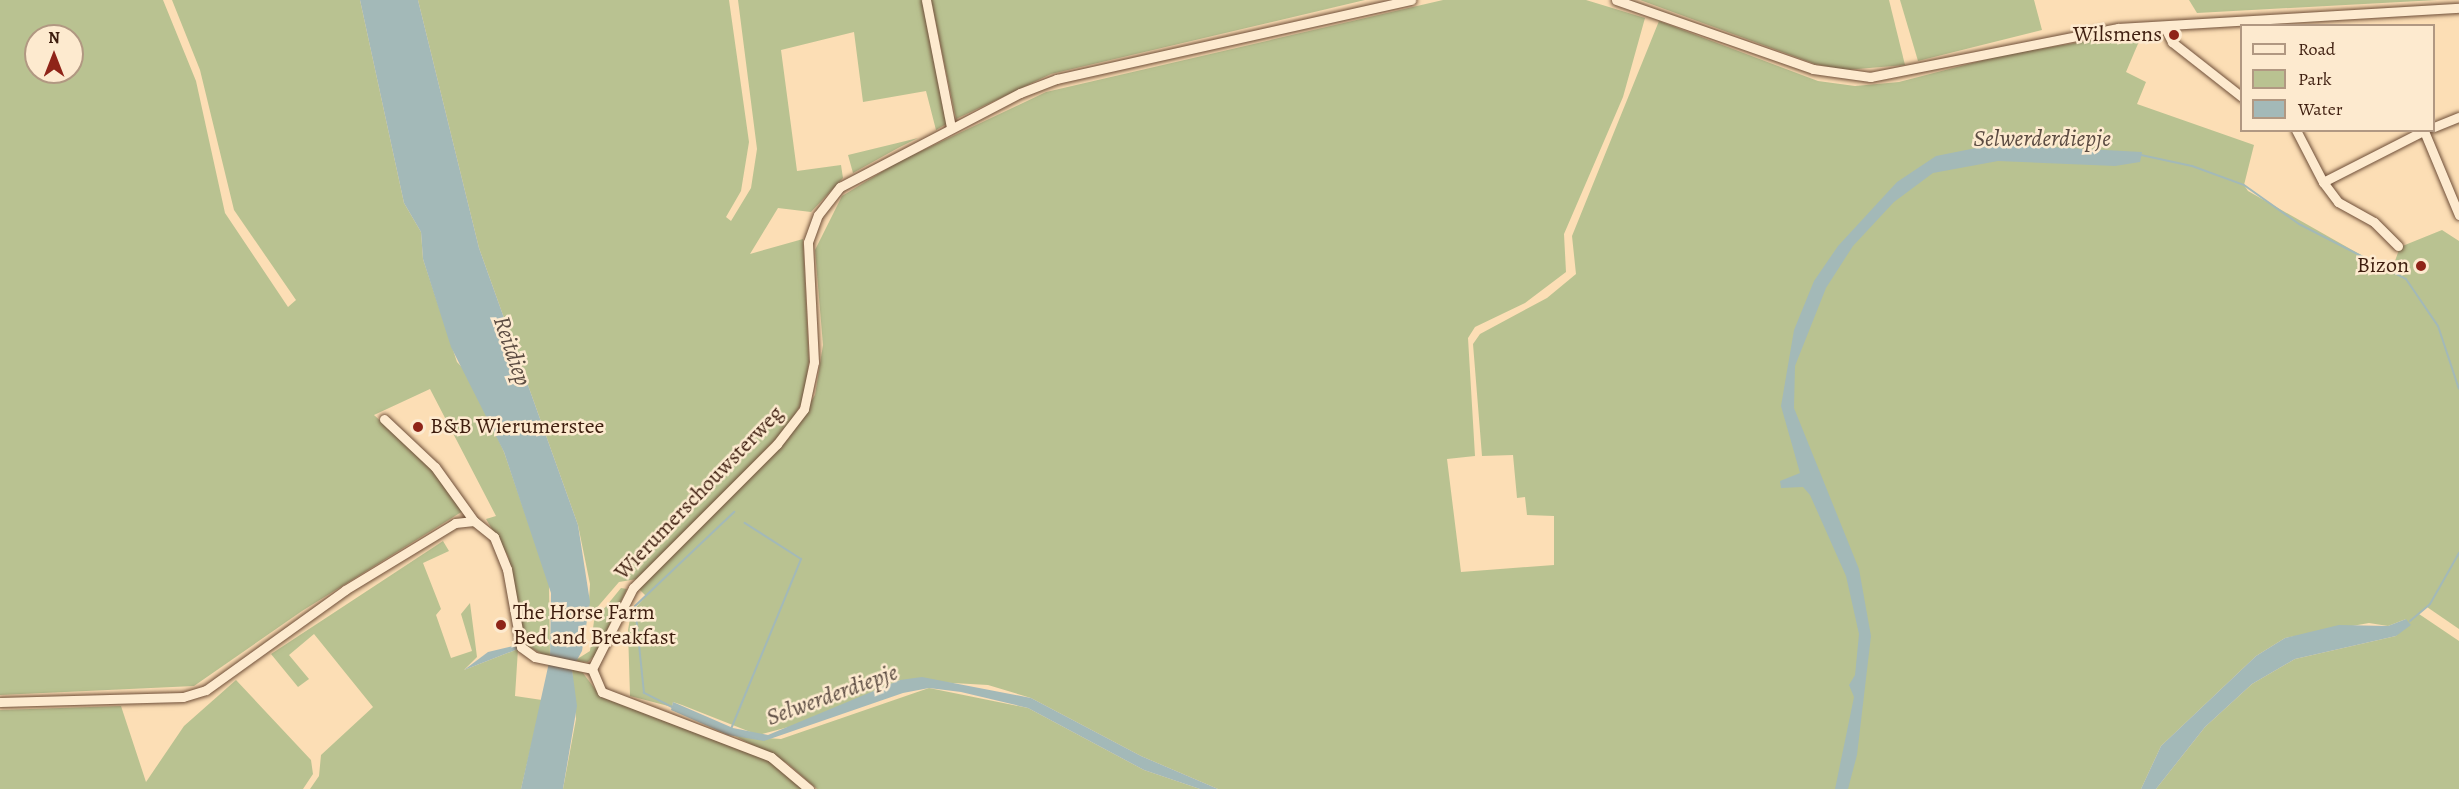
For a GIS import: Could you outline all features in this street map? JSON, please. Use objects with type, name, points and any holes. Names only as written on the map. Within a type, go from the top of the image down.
[{"type":"street","points":[[926,0],[951,128]]},
{"type":"street","name":"Wierumerschouwsterweg","points":[[592,669],[633,588],[777,444],[804,409],[814,362],[806,252],[822,207],[858,175],[951,128],[1058,79],[1411,0]]},
{"type":"street","points":[[1616,0],[1813,69],[1856,76],[1904,74],[2051,38],[2166,28],[2240,25]]},
{"type":"street","points":[[2256,24],[2323,21],[2459,8]]},
{"type":"street","points":[[2166,28],[2172,42],[2240,96]]},
{"type":"street","points":[[2435,126],[2459,117]]},
{"type":"street","points":[[2297,132],[2323,182],[2338,202],[2374,222],[2398,246]]},
{"type":"street","points":[[2323,182],[2422,132]]},
{"type":"street","points":[[2424,132],[2459,215]]},
{"type":"street","points":[[384,419],[435,467],[474,521],[490,530],[505,561],[518,643],[531,655],[592,669],[602,692],[771,757],[808,789]]},
{"type":"street","points":[[0,702],[183,697],[206,690],[345,590],[454,524],[474,521]]},
{"type":"green space","points":[[0,0],[163,0],[196,81],[225,213],[288,307],[296,300],[234,210],[200,70],[172,0],[360,0],[404,203],[421,232],[423,259],[457,362],[469,375],[504,452],[549,583],[550,658],[525,645],[508,556],[486,519],[496,516],[430,389],[374,415],[431,467],[463,511],[302,611],[194,686],[0,695]]},
{"type":"green space","points":[[418,0],[729,0],[749,142],[741,191],[726,217],[731,221],[751,188],[757,149],[738,0],[923,0],[948,123],[936,130],[926,91],[863,102],[854,32],[781,50],[797,171],[841,165],[843,178],[811,212],[778,208],[750,254],[803,239],[809,361],[804,399],[789,425],[742,474],[637,579],[619,582],[588,618],[590,584],[578,525],[479,248]]},
{"type":"green space","points":[[931,0],[1365,0],[1051,74],[956,119]]},
{"type":"green space","points":[[1443,0],[1586,0],[1645,18],[1623,97],[1564,234],[1566,272],[1525,303],[1475,327],[1468,338],[1475,456],[1447,459],[1461,572],[1554,565],[1554,516],[1527,515],[1525,497],[1517,498],[1513,455],[1482,456],[1473,344],[1480,334],[1547,298],[1576,274],[1572,236],[1659,21],[1818,81],[1855,86],[1899,82],[2007,54],[2143,32],[2126,72],[2146,82],[2137,104],[2254,145],[2244,185],[2248,191],[2391,272],[2400,247],[2442,230],[2459,241],[2459,629],[2427,607],[2419,614],[2459,641],[2459,789],[2156,789],[2205,727],[2252,684],[2295,659],[2396,636],[2406,619],[2388,626],[2369,623],[2285,638],[2256,656],[2161,746],[2141,789],[1218,789],[1141,756],[1031,698],[988,685],[900,680],[800,724],[758,735],[673,702],[672,707],[630,696],[628,630],[631,613],[646,596],[639,589],[788,439],[815,395],[823,345],[815,250],[842,196],[898,162],[1046,92]]},
{"type":"green space","points":[[1640,0],[1889,0],[1905,65],[1846,70],[1815,64]]},
{"type":"green space","points":[[1900,0],[2034,0],[2042,30],[1918,61]]},
{"type":"green space","points":[[2189,0],[2437,0],[2197,13]]},
{"type":"green space","points":[[918,138],[898,148],[853,173],[848,155]]},
{"type":"green space","points":[[443,541],[449,551],[423,563],[441,609],[436,615],[451,658],[472,651],[461,614],[470,603],[477,657],[464,670],[518,649],[515,696],[542,700],[521,789],[310,789],[319,776],[321,755],[373,707],[314,634],[289,655],[309,679],[298,687],[271,654]]},
{"type":"green space","points":[[621,588],[627,589],[595,655],[588,662],[574,661],[590,651],[594,621]]},
{"type":"green space","points":[[572,669],[583,673],[601,697],[778,764],[804,789],[563,789],[576,719]]},
{"type":"green space","points":[[236,680],[311,760],[313,774],[303,789],[0,789],[0,710],[121,706],[146,782],[184,726]]},
{"type":"green space","points":[[929,688],[1028,708],[1144,770],[1200,789],[817,789],[787,763],[735,736],[781,739]]},
{"type":"water","name":"Reitdiep","points":[[360,0],[418,0],[479,248],[578,525],[590,602],[582,651],[572,669],[577,706],[563,789],[521,789],[550,658],[551,593],[504,452],[451,347],[423,259],[421,232],[404,203]]},
{"type":"water","points":[[1996,144],[2142,152],[2140,162],[2115,166],[1998,161],[1933,173],[1894,202],[1853,246],[1826,288],[1795,366],[1794,408],[1859,569],[1871,636],[1857,755],[1848,789],[1835,789],[1854,697],[1849,685],[1855,675],[1859,634],[1846,576],[1810,495],[1803,487],[1781,488],[1780,481],[1800,473],[1781,406],[1794,330],[1814,281],[1838,246],[1897,182],[1936,156]]},
{"type":"water","points":[[2406,619],[2411,625],[2396,636],[2295,659],[2252,684],[2205,727],[2156,789],[2141,789],[2161,746],[2256,656],[2285,638],[2339,625],[2388,626]]},
{"type":"water","points":[[517,645],[518,649],[464,670],[488,652]]},
{"type":"water","points":[[922,677],[1031,698],[1141,756],[1218,789],[1200,789],[1144,770],[1028,708],[961,692],[929,688],[903,693],[764,741],[728,735],[671,710],[673,702],[733,728],[768,735],[900,680]]},
{"type":"waterway","name":"Selwerderdiepje","points":[[2141,155],[2192,166],[2244,185],[2299,224],[2406,279],[2438,326],[2459,389]]},
{"type":"waterway","points":[[674,708],[644,693],[635,606],[734,512]]},
{"type":"waterway","points":[[731,729],[801,559],[745,523]]},
{"type":"waterway","name":"Selwerderdiepje","points":[[2410,621],[2430,604],[2459,553]]},
{"type":"place","name":"Wilsmens","points":[[2174,35]]},
{"type":"place","name":"Bizon","points":[[2421,266]]},
{"type":"place","name":"B&B Wierumerstee","points":[[418,427]]},
{"type":"place","name":"The Horse Farm Bed and Breakfast","points":[[501,625]]}]
